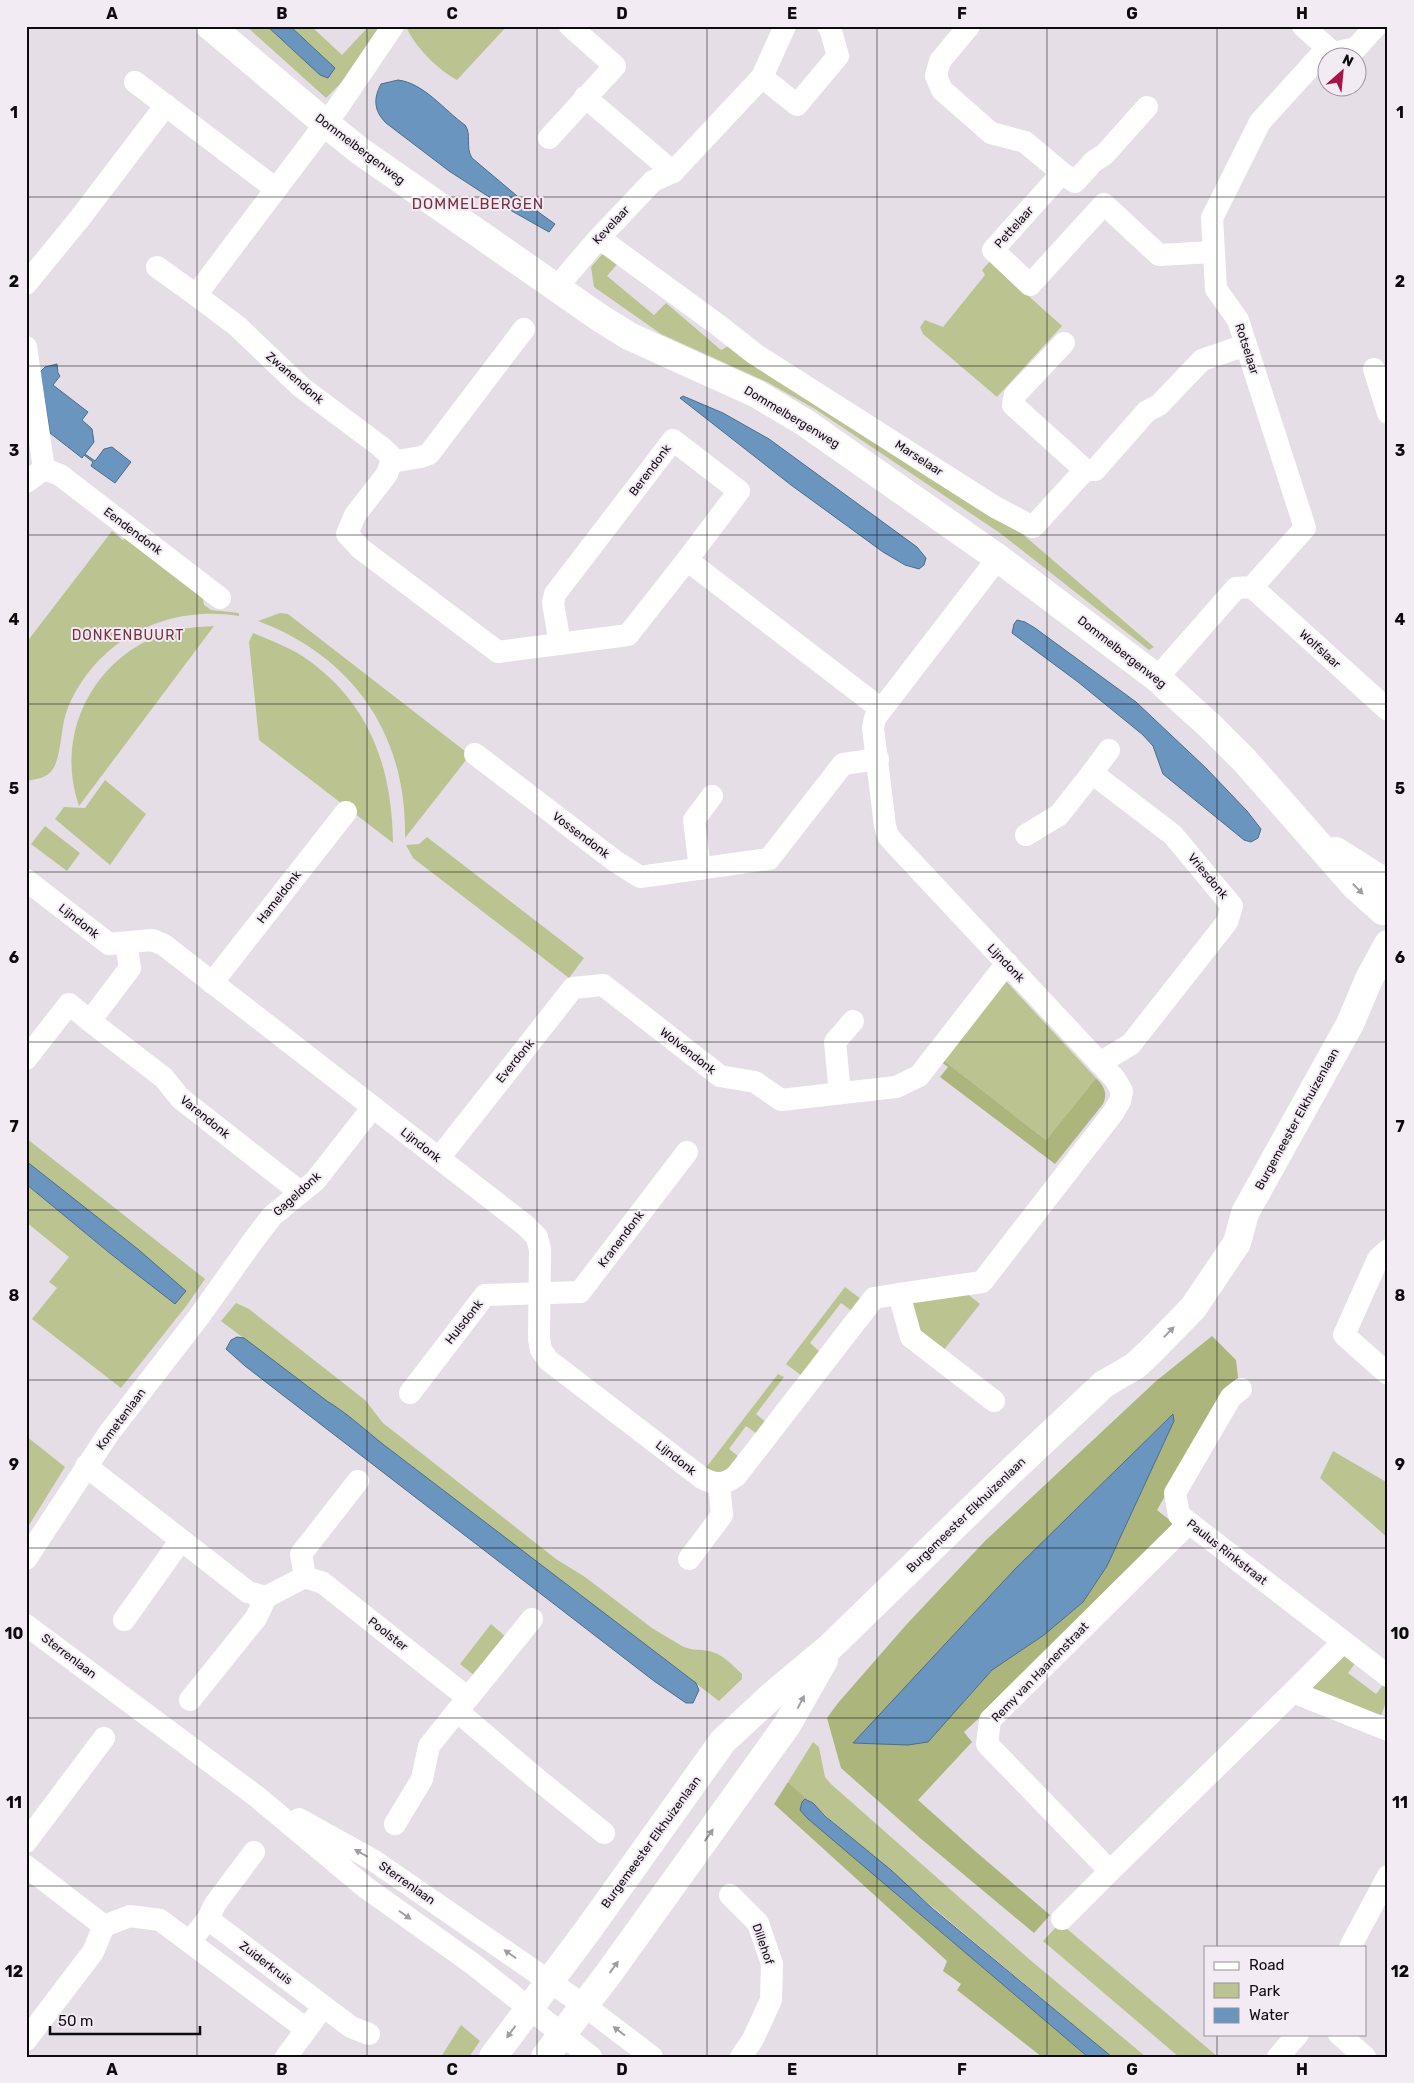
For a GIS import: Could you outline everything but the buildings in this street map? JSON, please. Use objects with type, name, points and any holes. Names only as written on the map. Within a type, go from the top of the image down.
[{"type":"street","name":"Dommelbergenweg","points":[[210,26],[325,123],[440,208],[556,288],[629,336],[758,394],[804,422],[887,478],[998,558],[1157,678],[1245,761],[1355,886],[1386,907]]},
{"type":"street","points":[[196,295],[338,107],[393,26]]},
{"type":"street","points":[[549,138],[615,66],[570,26]]},
{"type":"street","name":"Kevelaar","points":[[556,288],[599,238],[653,181],[673,172],[762,77],[785,26]]},
{"type":"street","points":[[762,77],[797,104],[838,56],[828,26]]},
{"type":"street","points":[[969,26],[940,61],[936,76],[942,90],[991,133],[1025,142],[1068,178],[1087,188],[1159,255],[1213,252]]},
{"type":"street","points":[[1303,26],[1327,48]]},
{"type":"street","name":"Rotselaar","points":[[1356,48],[1376,26]]},
{"type":"street","name":"Rotselaar","points":[[1252,588],[1305,528],[1238,320],[1216,289],[1212,218],[1260,122],[1316,60]]},
{"type":"street","points":[[135,82],[276,190]]},
{"type":"street","points":[[585,97],[673,172]]},
{"type":"street","points":[[26,284],[33,262],[80,218],[166,105]]},
{"type":"street","name":"Pettelaar","points":[[1104,204],[1030,285],[993,250],[1068,178],[1106,154],[1148,107]]},
{"type":"street","name":"Marselaar","points":[[599,238],[755,354],[995,507],[1033,527],[1147,411],[1159,405],[1202,360],[1246,345]]},
{"type":"street","name":"Zwanendonk","points":[[157,266],[237,326],[301,387],[390,454],[391,462]]},
{"type":"street","points":[[391,462],[429,454],[524,329]]},
{"type":"street","points":[[1064,343],[1016,395],[1013,405],[1090,470]]},
{"type":"street","name":"Eendendonk","points":[[26,347],[35,476],[60,475],[220,598]]},
{"type":"street","points":[[1374,368],[1388,413]]},
{"type":"street","name":"Berendonk","points":[[391,462],[386,474],[355,515],[347,534],[361,549],[498,652],[560,644],[628,635],[739,491],[673,440],[555,594],[553,603],[560,644]]},
{"type":"street","name":"Lijndonk","points":[[26,880],[109,944],[152,940],[164,946],[525,1225],[537,1237],[540,1250],[539,1339],[541,1350],[548,1360],[702,1478],[711,1483],[727,1482],[736,1476],[874,1298],[982,1282],[1120,1101],[1122,1091],[1116,1079],[888,836],[873,728],[875,718],[998,558]]},
{"type":"street","points":[[687,560],[881,709]]},
{"type":"street","points":[[1157,678],[1236,588],[1252,588]]},
{"type":"street","name":"Wolfslaar","points":[[1252,588],[1388,710]]},
{"type":"street","points":[[1026,835],[1059,815],[1109,750]]},
{"type":"street","name":"Vossendonk","points":[[474,754],[615,861],[640,877],[769,859],[843,764],[878,759]]},
{"type":"street","name":"Vriesdonk","points":[[1092,773],[1173,835],[1232,906],[1227,922],[1132,1044],[1100,1063]]},
{"type":"street","points":[[700,869],[694,820],[712,796]]},
{"type":"street","name":"Hameldonk","points":[[212,983],[346,812]]},
{"type":"street","name":"Dommelbergenweg","points":[[1315,839],[1388,884]]},
{"type":"street","points":[[1386,907],[1382,928],[1388,944]]},
{"type":"street","points":[[90,1021],[130,968],[126,943]]},
{"type":"street","name":"Burgemeester Elkhuizenlaan","points":[[493,2057],[528,2007],[550,1982],[660,1832],[723,1741],[775,1693],[830,1647],[1008,1474],[1104,1384],[1122,1358],[1178,1296],[1223,1234],[1245,1213],[1350,1024],[1368,979],[1388,944]]},
{"type":"street","name":"Wolvendonk","points":[[602,985],[720,1076],[755,1082],[781,1100],[896,1087],[919,1076],[1007,963]]},
{"type":"street","name":"Burgemeester Elkhuizenlaan","points":[[1350,1024],[1388,984]]},
{"type":"street","name":"Everdonk","points":[[439,1158],[573,988],[602,985]]},
{"type":"street","name":"Varendonk","points":[[26,1060],[69,1004],[164,1078],[180,1098],[300,1192]]},
{"type":"street","points":[[840,1093],[835,1042],[853,1021]]},
{"type":"street","name":"Gageldonk","points":[[222,1283],[272,1216],[316,1181],[373,1107]]},
{"type":"street","name":"Kranendonk","points":[[539,1293],[580,1292],[687,1152]]},
{"type":"street","points":[[1388,1250],[1378,1259],[1344,1335],[1388,1374]]},
{"type":"street","name":"Kometenlaan","points":[[26,1559],[109,1433],[198,1318],[222,1283]]},
{"type":"street","name":"Hulsdonk","points":[[410,1393],[485,1295],[539,1293]]},
{"type":"street","points":[[899,1294],[911,1337],[994,1401]]},
{"type":"street","name":"Paulus Rinkstraat","points":[[1241,1389],[1231,1397],[1175,1493],[1179,1515],[1388,1676]]},
{"type":"street","points":[[86,1466],[248,1592],[266,1597]]},
{"type":"street","points":[[190,1700],[256,1618],[266,1597],[305,1577],[301,1554],[358,1481]]},
{"type":"street","points":[[689,1559],[722,1515],[719,1484]]},
{"type":"street","name":"Remy van Haanenstraat","points":[[1110,1871],[987,1744],[990,1720],[1189,1523]]},
{"type":"street","points":[[124,1620],[181,1540]]},
{"type":"street","name":"Poolster","points":[[305,1577],[324,1583],[463,1705],[537,1780],[604,1833]]},
{"type":"street","points":[[395,1824],[422,1779],[429,1746],[532,1618]]},
{"type":"street","name":"Sterrenlaan","points":[[26,1625],[256,1796],[365,1887],[458,1953],[591,2057]]},
{"type":"street","points":[[1062,1919],[1343,1642]]},
{"type":"street","name":"Burgemeester Elkhuizenlaan","points":[[545,2057],[585,2006],[792,1718],[830,1647]]},
{"type":"street","points":[[1293,1692],[1388,1730]]},
{"type":"street","points":[[26,1842],[104,1738]]},
{"type":"street","name":"Sterrenlaan","points":[[256,1796],[373,1860],[585,2006],[652,2057]]},
{"type":"street","points":[[190,1941],[208,1919],[215,1904],[254,1852]]},
{"type":"street","points":[[26,1866],[104,1926]]},
{"type":"street","points":[[1351,1946],[1388,1876]]},
{"type":"street","name":"Dillehof","points":[[730,1895],[758,1923],[772,1964],[771,2000],[753,2039],[741,2057]]},
{"type":"street","points":[[26,2040],[93,1952],[104,1926],[130,1916],[160,1920],[306,2029]]},
{"type":"street","name":"Zuiderkruis","points":[[208,1919],[324,2007],[352,2027],[369,2034]]},
{"type":"street","points":[[286,2057],[324,2007]]},
{"type":"street","points":[[1278,2057],[1296,2036]]},
{"type":"street","points":[[1341,2036],[1365,2057]]},
{"type":"green space","points":[[246,26],[267,26],[320,75],[335,68],[290,26],[311,26],[342,55],[369,26],[387,26],[342,82],[326,98]]},
{"type":"green space","points":[[406,26],[507,26],[457,80],[427,57],[414,41]]},
{"type":"green space","points":[[606,250],[619,262],[607,276],[654,315],[666,303],[721,350],[730,345],[1006,520],[1154,647],[1149,650],[1000,533],[815,409],[767,382],[661,334],[594,287],[591,267]]},
{"type":"green space","points":[[993,258],[1023,291],[1062,326],[997,397],[923,334],[920,327],[925,320],[943,327],[985,275],[982,270]]},
{"type":"green space","points":[[112,531],[123,540],[127,536],[202,594],[204,605],[211,610],[239,613],[239,616],[211,614],[185,616],[159,622],[135,633],[113,648],[94,666],[78,688],[66,713],[58,757],[53,769],[45,776],[26,781],[26,643]]},
{"type":"green space","points":[[280,613],[288,614],[470,755],[405,838],[403,801],[396,766],[385,734],[368,704],[347,678],[322,656],[292,636],[258,621]]},
{"type":"green space","points":[[214,626],[79,806],[73,779],[72,752],[76,726],[86,702],[100,680],[118,660],[140,645],[165,633],[189,628]]},
{"type":"green space","points":[[253,633],[290,649],[311,662],[332,680],[349,699],[363,720],[383,766],[392,816],[393,843],[259,740],[249,642]]},
{"type":"green space","points":[[105,780],[146,814],[110,865],[55,819],[64,807],[85,808]]},
{"type":"green space","points":[[45,826],[80,853],[67,871],[31,844]]},
{"type":"green space","points":[[427,837],[584,958],[569,978],[413,858],[406,845],[419,844]]},
{"type":"green space","points":[[1004,979],[1096,1078],[1046,1140],[942,1059]]},
{"type":"green space","points":[[942,1059],[1046,1140],[1096,1078],[1104,1090],[1103,1104],[1055,1164],[940,1077],[948,1067],[940,1061]]},
{"type":"green space","points":[[26,1138],[205,1279],[187,1305],[121,1388],[32,1319],[57,1288],[49,1282],[69,1257],[26,1222],[26,1184],[120,1262],[139,1250],[26,1161]]},
{"type":"green space","points":[[845,1287],[861,1299],[852,1311],[841,1303],[810,1343],[820,1352],[802,1376],[786,1364]]},
{"type":"green space","points":[[965,1292],[980,1304],[943,1351],[917,1330],[910,1305],[916,1298]]},
{"type":"green space","points":[[236,1303],[249,1309],[365,1400],[383,1423],[556,1559],[585,1577],[652,1628],[685,1648],[714,1652],[723,1657],[742,1674],[742,1679],[719,1701],[384,1445],[349,1416],[221,1321]]},
{"type":"green space","points":[[1212,1336],[1236,1360],[1239,1385],[1226,1389],[1157,1510],[1172,1522],[1172,1529],[1052,1651],[964,1732],[972,1742],[918,1800],[1050,1915],[1034,1933],[920,1838],[841,1768],[827,1718],[906,1625],[985,1541],[1155,1382]],"holes":[[[1173,1414],[1174,1421],[1107,1566],[1083,1602],[1044,1635],[992,1670],[961,1705],[884,1744],[854,1743],[1015,1569]]]},
{"type":"green space","points":[[778,1374],[784,1377],[756,1414],[766,1422],[757,1434],[746,1426],[729,1449],[739,1457],[731,1468],[719,1474],[705,1469]]},
{"type":"green space","points":[[26,1436],[65,1467],[26,1530]]},
{"type":"green space","points":[[1333,1451],[1388,1483],[1388,1538],[1320,1478]]},
{"type":"green space","points":[[491,1624],[506,1637],[475,1676],[460,1664]]},
{"type":"green space","points":[[1344,1655],[1356,1662],[1348,1673],[1376,1694],[1384,1684],[1388,1686],[1388,1706],[1385,1705],[1380,1718],[1313,1690],[1313,1686]]},
{"type":"green space","points":[[813,1742],[819,1747],[825,1777],[831,1784],[1029,1959],[1146,2057],[1112,2057],[904,1883],[788,1782]]},
{"type":"green space","points":[[788,1782],[807,1799],[805,1799],[866,1867],[1088,2057],[1042,2057],[957,1990],[961,1984],[943,1971],[947,1961],[774,1804]]},
{"type":"green space","points":[[1060,1923],[1218,2057],[1179,2057],[1043,1941]]},
{"type":"green space","points":[[461,2025],[480,2041],[469,2057],[441,2057]]},
{"type":"water","points":[[267,26],[290,26],[335,68],[328,78],[320,75]]},
{"type":"water","points":[[398,80],[417,86],[465,125],[472,158],[523,201],[555,224],[549,232],[503,206],[449,171],[386,123],[377,109],[377,95],[381,84]]},
{"type":"water","points":[[57,364],[60,376],[53,385],[88,412],[82,420],[92,429],[94,442],[85,454],[95,461],[104,449],[112,447],[131,462],[115,483],[91,466],[93,462],[84,455],[82,458],[50,433],[40,372],[45,367]]},
{"type":"water","points":[[683,396],[723,413],[769,439],[917,547],[926,558],[924,565],[919,569],[905,565],[883,552],[791,485],[680,398]]},
{"type":"water","points":[[1017,620],[1035,628],[1136,702],[1206,768],[1247,811],[1261,829],[1258,838],[1251,842],[1244,840],[1163,774],[1153,746],[1143,735],[1078,682],[1012,633]]},
{"type":"water","points":[[26,1161],[139,1250],[186,1291],[175,1304],[26,1184]]},
{"type":"water","points":[[237,1337],[244,1338],[342,1411],[696,1683],[699,1690],[693,1703],[686,1703],[654,1681],[245,1366],[226,1349],[231,1340]]},
{"type":"water","points":[[1173,1414],[1174,1421],[1107,1566],[1083,1602],[1044,1635],[992,1670],[928,1742],[908,1745],[853,1743],[1015,1569]]},
{"type":"water","points":[[805,1799],[813,1803],[825,1816],[891,1870],[933,1909],[1112,2057],[1088,2057],[807,1818],[800,1810]]},
{"type":"district","name":"DOMMELBERGEN","points":[[478,204]]},
{"type":"district","name":"DONKENBUURT","points":[[128,635]]}]
